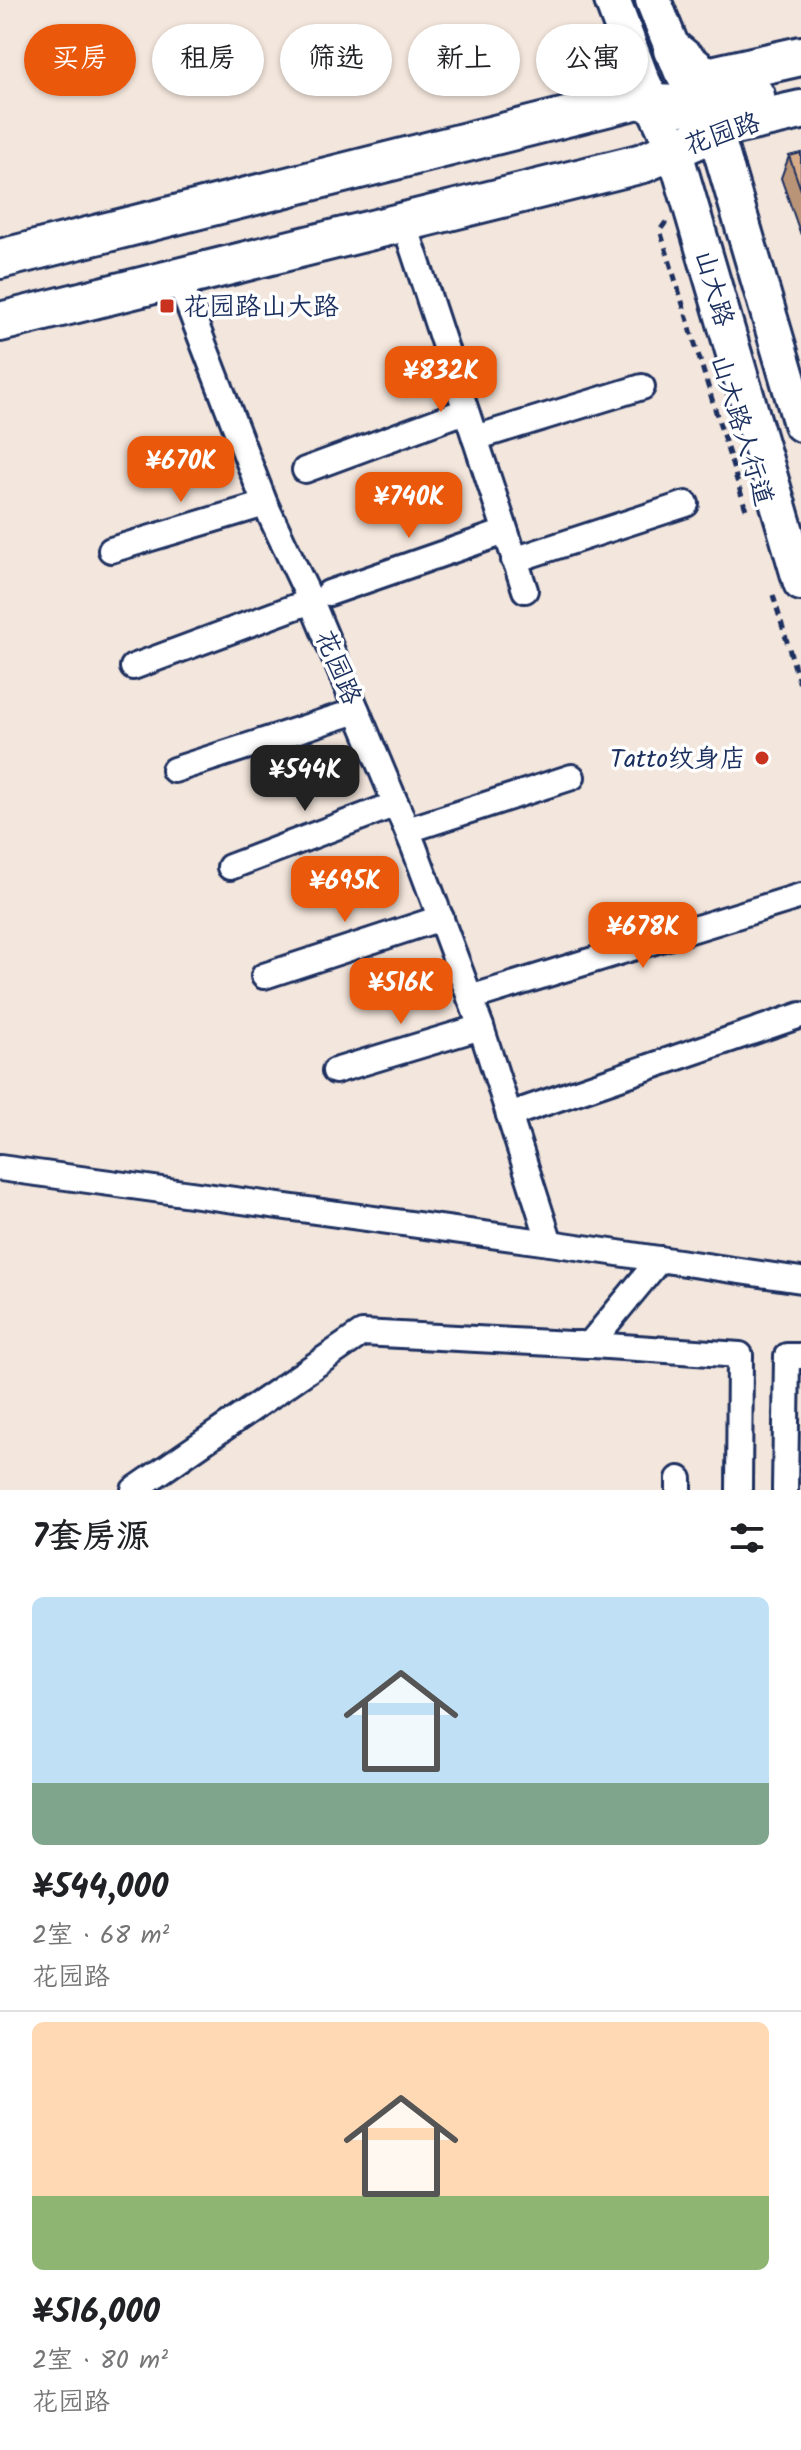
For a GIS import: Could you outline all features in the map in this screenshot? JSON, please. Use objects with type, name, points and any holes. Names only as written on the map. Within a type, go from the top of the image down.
[{"type":"main road","name":"山大路","points":[[612,0],[641,78],[674,149],[785,582]]},
{"type":"main road","name":"山大路","points":[[653,0],[684,59],[681,70],[708,118],[801,424]]},
{"type":"main road","points":[[684,59],[706,76],[712,76],[801,56]]},
{"type":"main road","name":"花园路","points":[[0,322],[643,163],[674,149],[708,118],[801,86]]},
{"type":"main road","name":"花园路","points":[[0,259],[638,99],[708,118],[801,110]]},
{"type":"street","name":"山大路","points":[[671,0],[684,59]]},
{"type":"street","points":[[404,222],[525,590]]},
{"type":"street","name":"花园路","points":[[178,278],[265,504],[320,597],[357,711],[408,830],[481,1027],[550,1243]]},
{"type":"street","points":[[475,438],[642,387]]},
{"type":"street","points":[[305,470],[465,411]]},
{"type":"street","points":[[111,550],[265,504]]},
{"type":"street","points":[[514,560],[686,504]]},
{"type":"street","points":[[133,667],[505,532]]},
{"type":"street","points":[[174,770],[357,711]]},
{"type":"street","points":[[408,830],[572,777]]},
{"type":"street","points":[[230,867],[396,804]]},
{"type":"street","points":[[470,998],[801,896]]},
{"type":"street","points":[[264,976],[441,918]]},
{"type":"street","points":[[509,1115],[801,1015]]},
{"type":"street","points":[[335,1071],[481,1027]]},
{"type":"street","points":[[0,1168],[801,1280]]},
{"type":"street","points":[[589,1345],[660,1259]]},
{"type":"street","points":[[134,1490],[362,1333],[740,1355],[739,1490]]},
{"type":"street","points":[[785,1490],[787,1356],[801,1356]]},
{"type":"path","name":"山大路人行道","points":[[660,230],[749,520]]},
{"type":"path","points":[[785,582],[801,688]]},
{"type":"building","points":[[801,153],[801,190],[789,156]]},
{"type":"place","name":"花园路山大路","points":[[167,306]]},
{"type":"place","name":"Tatto纹身店","points":[[762,758]]}]
